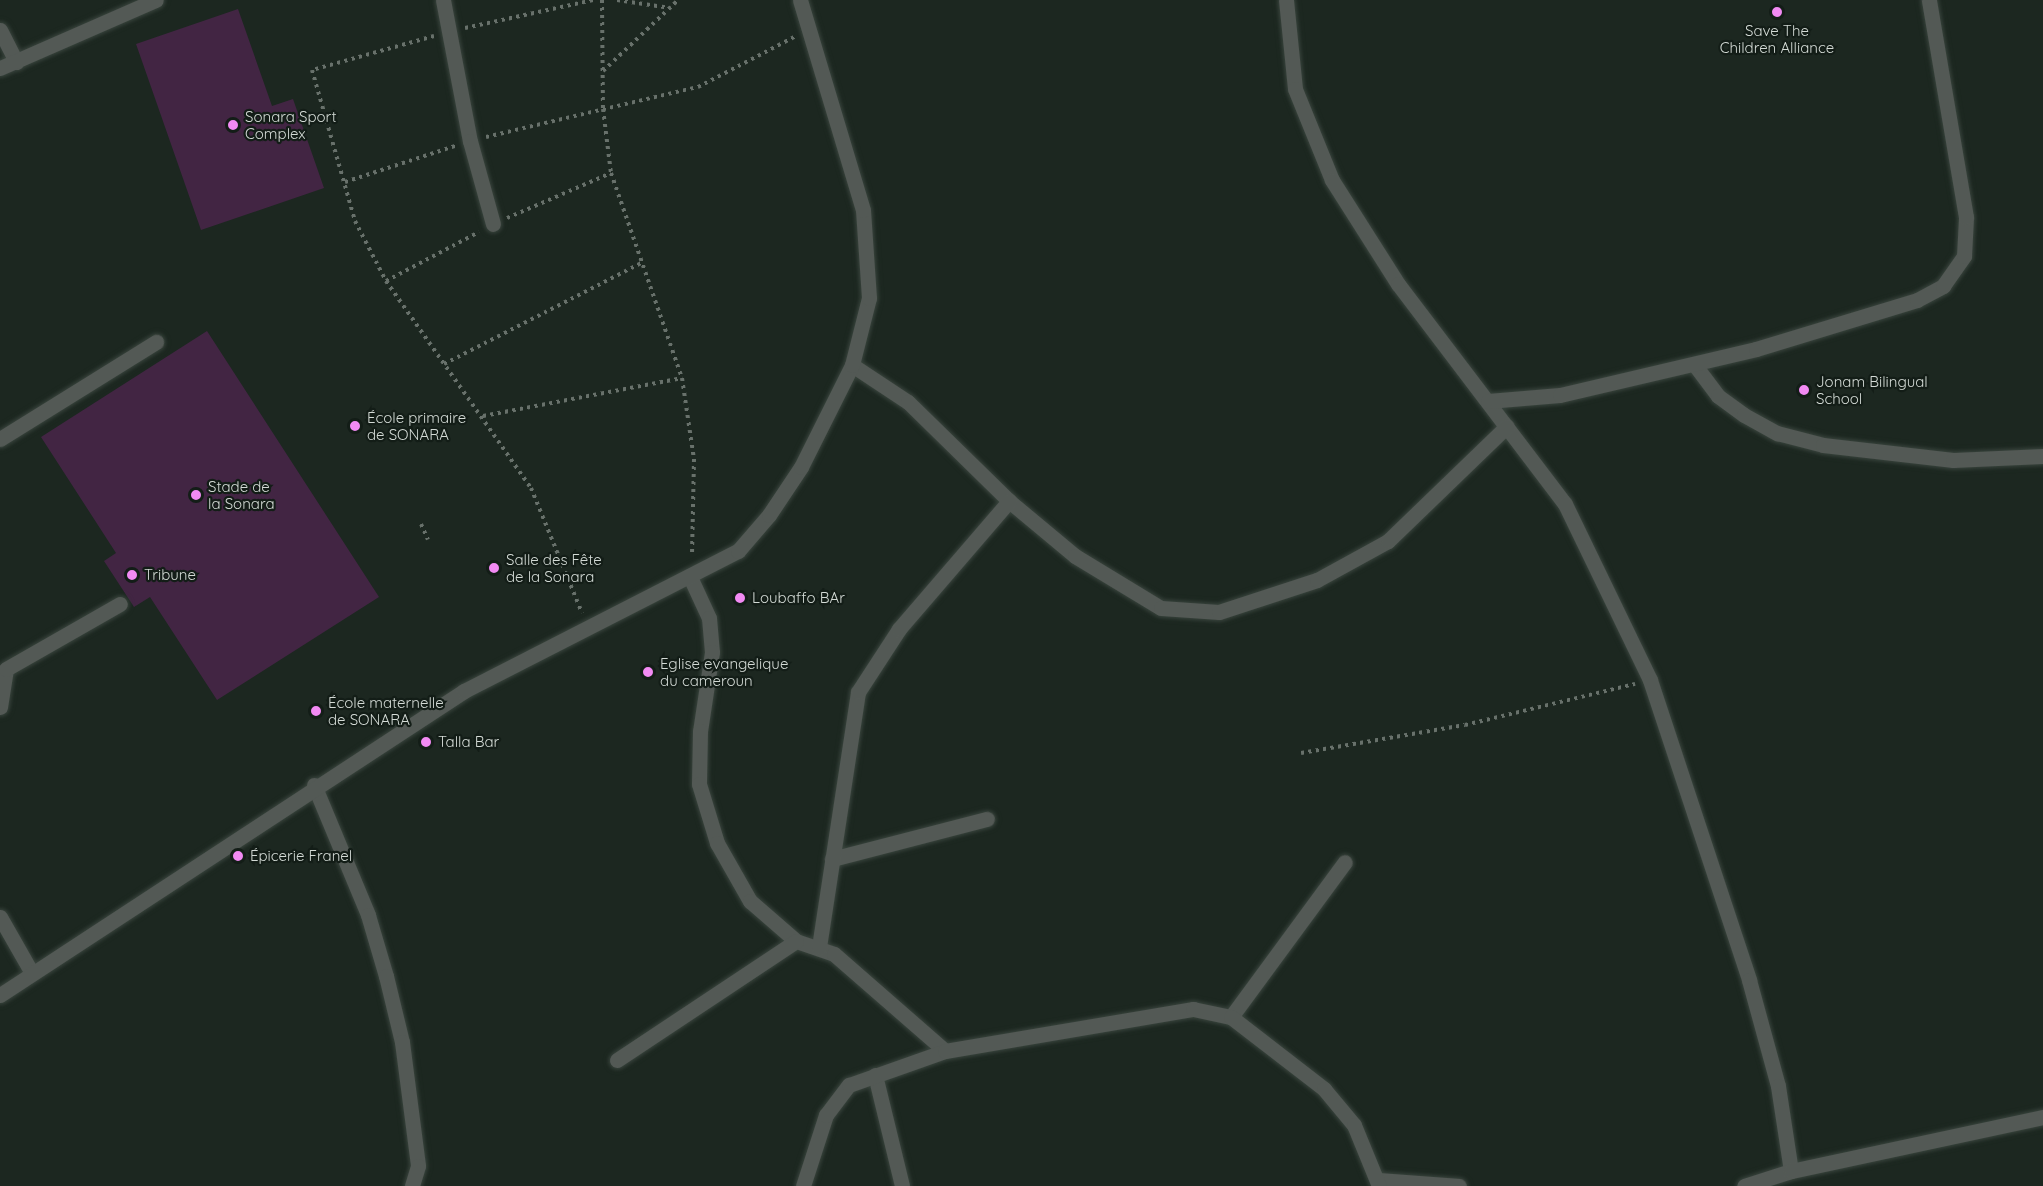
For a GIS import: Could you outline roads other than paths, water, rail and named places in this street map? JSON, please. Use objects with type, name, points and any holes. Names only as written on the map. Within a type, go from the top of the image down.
[{"type":"street","points":[[0,68],[156,0]]},
{"type":"street","points":[[443,0],[470,141],[493,224]]},
{"type":"street","points":[[0,995],[314,785],[464,691],[587,626],[691,579],[738,551],[769,515],[801,467],[852,365],[869,298],[869,251],[863,210],[806,32],[800,0]]},
{"type":"street","points":[[1286,0],[1295,88],[1332,180],[1398,284],[1565,504],[1650,680],[1771,1056],[1791,1171]]},
{"type":"street","points":[[1488,401],[1560,395],[1694,364],[1917,300],[1957,271],[1964,256],[1966,217],[1929,0]]},
{"type":"street","points":[[0,30],[16,62]]},
{"type":"street","points":[[0,440],[156,342]]},
{"type":"street","points":[[1694,364],[1718,396],[1744,415],[1777,433],[1823,446],[1953,460],[2043,456]]},
{"type":"street","points":[[852,365],[908,402],[1009,501],[1075,556],[1161,608],[1219,612],[1317,580],[1388,541],[1507,426]]},
{"type":"street","points":[[819,947],[858,692],[899,630],[1009,501]]},
{"type":"street","points":[[691,579],[709,618],[712,652],[700,731],[699,784],[717,843],[750,901],[796,941],[834,954],[945,1051]]},
{"type":"street","points":[[0,707],[3,666],[120,604]]},
{"type":"street","points":[[314,785],[368,915],[391,998],[418,1166],[412,1186]]},
{"type":"street","points":[[832,859],[987,819]]},
{"type":"street","points":[[1231,1017],[1345,862]]},
{"type":"street","points":[[0,917],[32,973]]},
{"type":"street","points":[[617,1060],[796,941]]},
{"type":"street","points":[[803,1186],[835,1099],[849,1085],[945,1051],[1192,1009],[1231,1017],[1342,1108],[1379,1183],[1459,1186]]},
{"type":"street","points":[[875,1075],[902,1186]]},
{"type":"street","points":[[1744,1186],[1791,1171],[2043,1117]]},
{"type":"place","name":"Save The Children Alliance","points":[[1777,12]]},
{"type":"place","name":"Sonara Sport Complex","points":[[233,125]]},
{"type":"place","name":"Jonam Bilingual School","points":[[1804,390]]},
{"type":"place","name":"École primaire de SONARA","points":[[355,426]]},
{"type":"place","name":"Stade de la Sonara","points":[[196,495]]},
{"type":"place","name":"Salle des Fête de la Sonara","points":[[494,568]]},
{"type":"place","name":"Tribune","points":[[132,575]]},
{"type":"place","name":"Loubaffo BAr","points":[[740,598]]},
{"type":"place","name":"Eglise evangelique du cameroun","points":[[648,672]]},
{"type":"place","name":"École maternelle de SONARA","points":[[316,711]]},
{"type":"place","name":"Talla Bar","points":[[426,742]]},
{"type":"place","name":"Épicerie Franel","points":[[238,856]]}]
